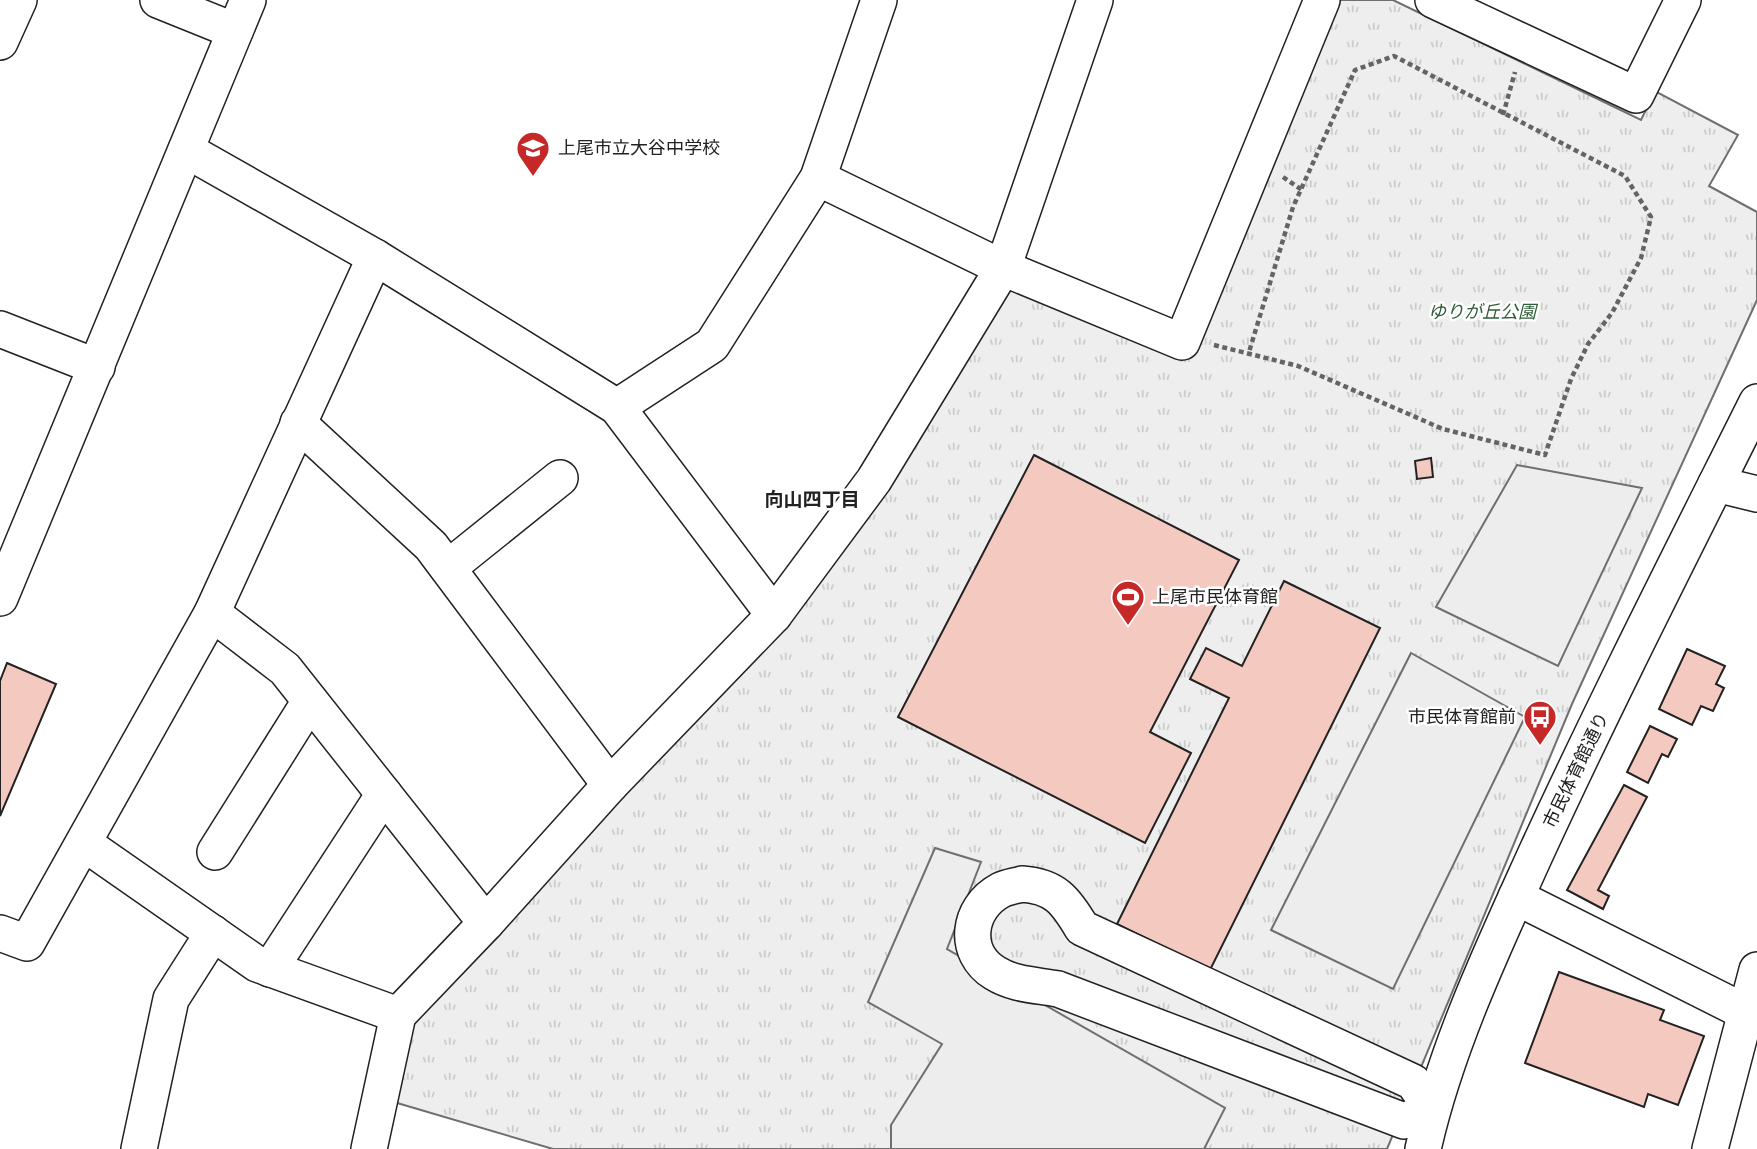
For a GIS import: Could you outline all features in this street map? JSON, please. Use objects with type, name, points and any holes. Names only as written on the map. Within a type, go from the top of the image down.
[{"type":"street","points":[[0,42],[19,0]]},
{"type":"street","points":[[0,598],[242,16],[159,0]]},
{"type":"street","points":[[617,407],[712,345],[818,178],[879,0]]},
{"type":"street","points":[[369,1149],[398,1015],[486,923],[610,785],[774,615],[874,480],[1003,268],[1095,0]]},
{"type":"street","points":[[818,178],[1003,268],[1182,342],[1322,0]]},
{"type":"street","points":[[1433,0],[1636,95],[1683,0]]},
{"type":"street","points":[[186,150],[375,257],[617,407],[774,615]]},
{"type":"street","points":[[0,933],[27,943],[85,844],[212,613],[375,257]]},
{"type":"street","points":[[0,329],[97,367]]},
{"type":"street","name":"市民体育館通り","points":[[1423,1149],[1432,1109],[1476,990],[1516,897],[1572,776],[1757,402]]},
{"type":"street","points":[[299,423],[431,546],[610,785]]},
{"type":"street","points":[[447,568],[560,478]]},
{"type":"street","points":[[1716,484],[1757,494]]},
{"type":"street","points":[[212,613],[285,669],[486,923]]},
{"type":"street","points":[[215,852],[310,701]]},
{"type":"street","points":[[270,969],[384,794]]},
{"type":"street","points":[[85,844],[257,964],[398,1015]]},
{"type":"street","points":[[1022,884],[1039,885],[1058,893],[1082,928],[1413,1082],[1432,1109],[1404,1121],[1058,989],[1013,982],[983,964],[971,942],[973,923],[984,904],[1001,890],[1022,884]]},
{"type":"street","points":[[1516,897],[1746,1039]]},
{"type":"street","points":[[139,1149],[171,999],[213,933]]},
{"type":"street","points":[[1710,1149],[1746,1039],[1757,970]]},
{"type":"path","points":[[1503,115],[1523,42]]},
{"type":"path","points":[[1182,342],[1249,352],[1298,366],[1443,429],[1545,455],[1571,379],[1588,344],[1612,313],[1641,258],[1651,217],[1625,176],[1503,115],[1394,56],[1355,70],[1293,207],[1249,352]]},
{"type":"green space","name":"ゆりが丘公園","points":[[1340,0],[1393,0],[1641,120],[1655,91],[1738,135],[1709,186],[1757,212],[1757,300],[1572,704],[1387,1149],[553,1149],[387,1100],[407,1030],[793,612],[1006,286],[1191,355]]},
{"type":"shaded area","points":[[1517,465],[1642,488],[1558,666],[1436,607]]},
{"type":"shaded area","points":[[1411,653],[1525,717],[1393,989],[1271,930]]},
{"type":"shaded area","points":[[935,848],[981,862],[947,949],[1225,1108],[1204,1149],[891,1149],[891,1125],[942,1044],[868,1002]]},
{"type":"building","points":[[1034,455],[1239,560],[1150,732],[1191,753],[1145,843],[898,717]]},
{"type":"building","points":[[1431,458],[1433,477],[1417,479],[1415,461]]},
{"type":"building","points":[[1284,581],[1380,628],[1210,970],[1117,924],[1229,698],[1190,679],[1206,648],[1242,666]]},
{"type":"building","points":[[1687,649],[1725,666],[1716,684],[1724,688],[1713,711],[1701,706],[1692,725],[1659,709]]},
{"type":"building","points":[[7,663],[56,684],[0,816],[0,681]]},
{"type":"building","points":[[1650,726],[1677,739],[1668,757],[1662,754],[1648,783],[1627,772]]},
{"type":"building","points":[[1624,785],[1647,797],[1598,890],[1609,896],[1603,909],[1567,890]]},
{"type":"building","points":[[1559,972],[1664,1010],[1660,1020],[1704,1036],[1678,1105],[1648,1094],[1644,1107],[1525,1063]]},
{"type":"place","name":"上尾市立大谷中学校","points":[[533,178]]},
{"type":"place","name":"上尾市民体育館","points":[[1128,627]]},
{"type":"place","name":"市民体育館前","points":[[1540,747]]},
{"type":"district","name":"向山四丁目","points":[[812,499]]}]
